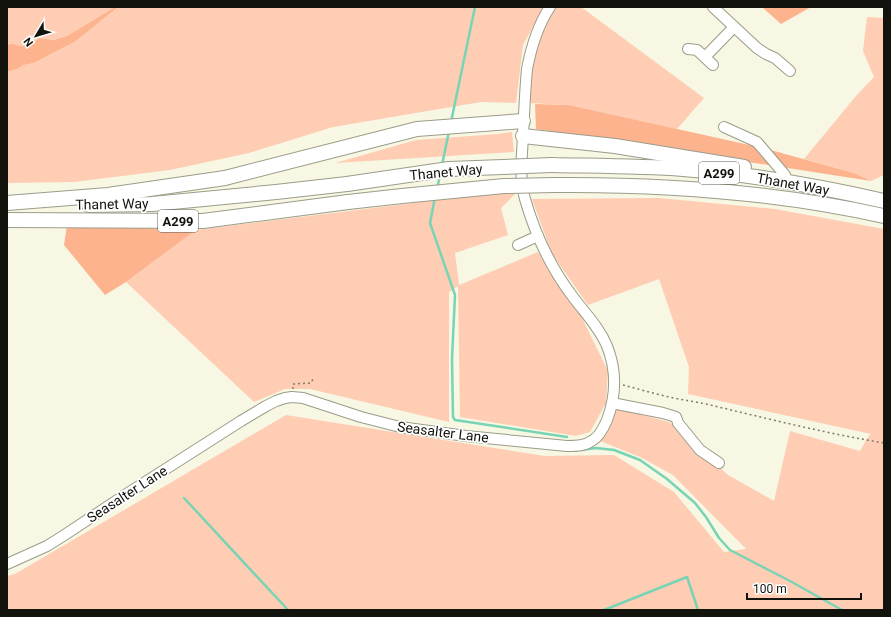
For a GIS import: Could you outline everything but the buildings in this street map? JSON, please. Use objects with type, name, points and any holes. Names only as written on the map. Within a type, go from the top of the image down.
[{"type":"highway","points":[[7,204],[108,194],[224,178],[417,129],[523,121]]},
{"type":"highway","points":[[523,136],[615,146],[726,164],[802,178],[836,191]]},
{"type":"highway","name":"Thanet Way","points":[[7,204],[152,204],[347,184],[449,169],[552,165],[683,169],[771,179],[884,201]]},
{"type":"highway","name":"Thanet Way","points":[[7,220],[203,221],[402,196],[496,187],[554,185],[628,185],[729,192],[805,202],[884,216]]},
{"type":"street","name":"Seasalter Lane","points":[[7,564],[35,552],[63,536],[131,491],[266,406],[276,401],[292,397],[303,398],[361,417],[400,427],[466,436],[567,446],[585,444],[597,437],[605,425],[612,403],[615,384],[612,360],[604,338],[593,321],[562,281],[548,257],[538,236],[524,198],[521,180],[521,157],[527,69],[539,27],[550,7]]},
{"type":"street","points":[[713,7],[757,48],[775,58],[790,71]]},
{"type":"street","points":[[705,58],[734,27]]},
{"type":"street","points":[[688,49],[697,50],[713,65]]},
{"type":"street","points":[[724,127],[757,142],[785,175]]},
{"type":"street","points":[[518,245],[538,236]]},
{"type":"street","points":[[612,403],[676,417],[678,423],[700,450],[719,463]]},
{"type":"path","points":[[292,397],[293,384],[311,383],[313,379]]},
{"type":"path","points":[[615,384],[850,437],[884,443]]},
{"type":"shaded area","points":[[7,7],[115,7],[67,36],[54,40],[39,38],[26,46],[22,46],[13,44],[7,45]]},
{"type":"shaded area","points":[[115,7],[118,7],[76,41],[34,63],[24,65],[7,72],[7,45],[13,44],[26,46],[39,38],[54,40],[67,36]]},
{"type":"shaded area","points":[[118,7],[543,7],[523,45],[516,103],[481,102],[333,127],[249,153],[170,170],[74,182],[7,183],[7,72],[24,65],[34,63],[76,41]]},
{"type":"shaded area","points":[[555,7],[581,7],[704,98],[677,129],[569,105],[528,103],[531,67],[536,44]]},
{"type":"shaded area","points":[[762,7],[811,7],[781,24]]},
{"type":"shaded area","points":[[867,17],[884,18],[884,175],[871,181],[854,173],[804,159],[856,96],[874,77],[863,51]]},
{"type":"shaded area","points":[[535,104],[569,105],[767,149],[854,173],[871,181],[536,129]]},
{"type":"shaded area","points":[[512,132],[514,152],[335,163],[416,140]]},
{"type":"shaded area","points":[[519,190],[501,208],[508,235],[455,253],[459,285],[538,252],[580,314],[608,371],[606,403],[590,432],[576,436],[460,417],[458,286],[449,292],[449,422],[310,389],[285,389],[254,402],[126,282],[196,230]]},
{"type":"shaded area","points":[[659,198],[775,209],[884,229],[884,610],[7,610],[7,576],[15,574],[286,415],[545,456],[614,455],[674,492],[724,552],[746,549],[673,475],[640,457],[600,441],[615,408],[669,422],[728,475],[774,501],[790,431],[860,451],[871,434],[688,394],[689,367],[659,279],[588,305],[552,254],[532,199]]},
{"type":"shaded area","points":[[67,225],[196,230],[126,282],[105,295],[64,245]]},
{"type":"waterway","points":[[451,122],[475,7]]},
{"type":"waterway","points":[[442,165],[449,131]]},
{"type":"waterway","points":[[437,188],[440,176]]},
{"type":"waterway","points":[[435,197],[430,223],[455,295],[452,359],[453,417],[455,420],[567,437]]},
{"type":"waterway","points":[[581,450],[596,448],[614,450],[640,460],[667,479],[695,503],[719,538],[730,550],[842,610]]},
{"type":"waterway","points":[[184,498],[288,610]]},
{"type":"waterway","points":[[604,610],[687,577],[698,610]]}]
